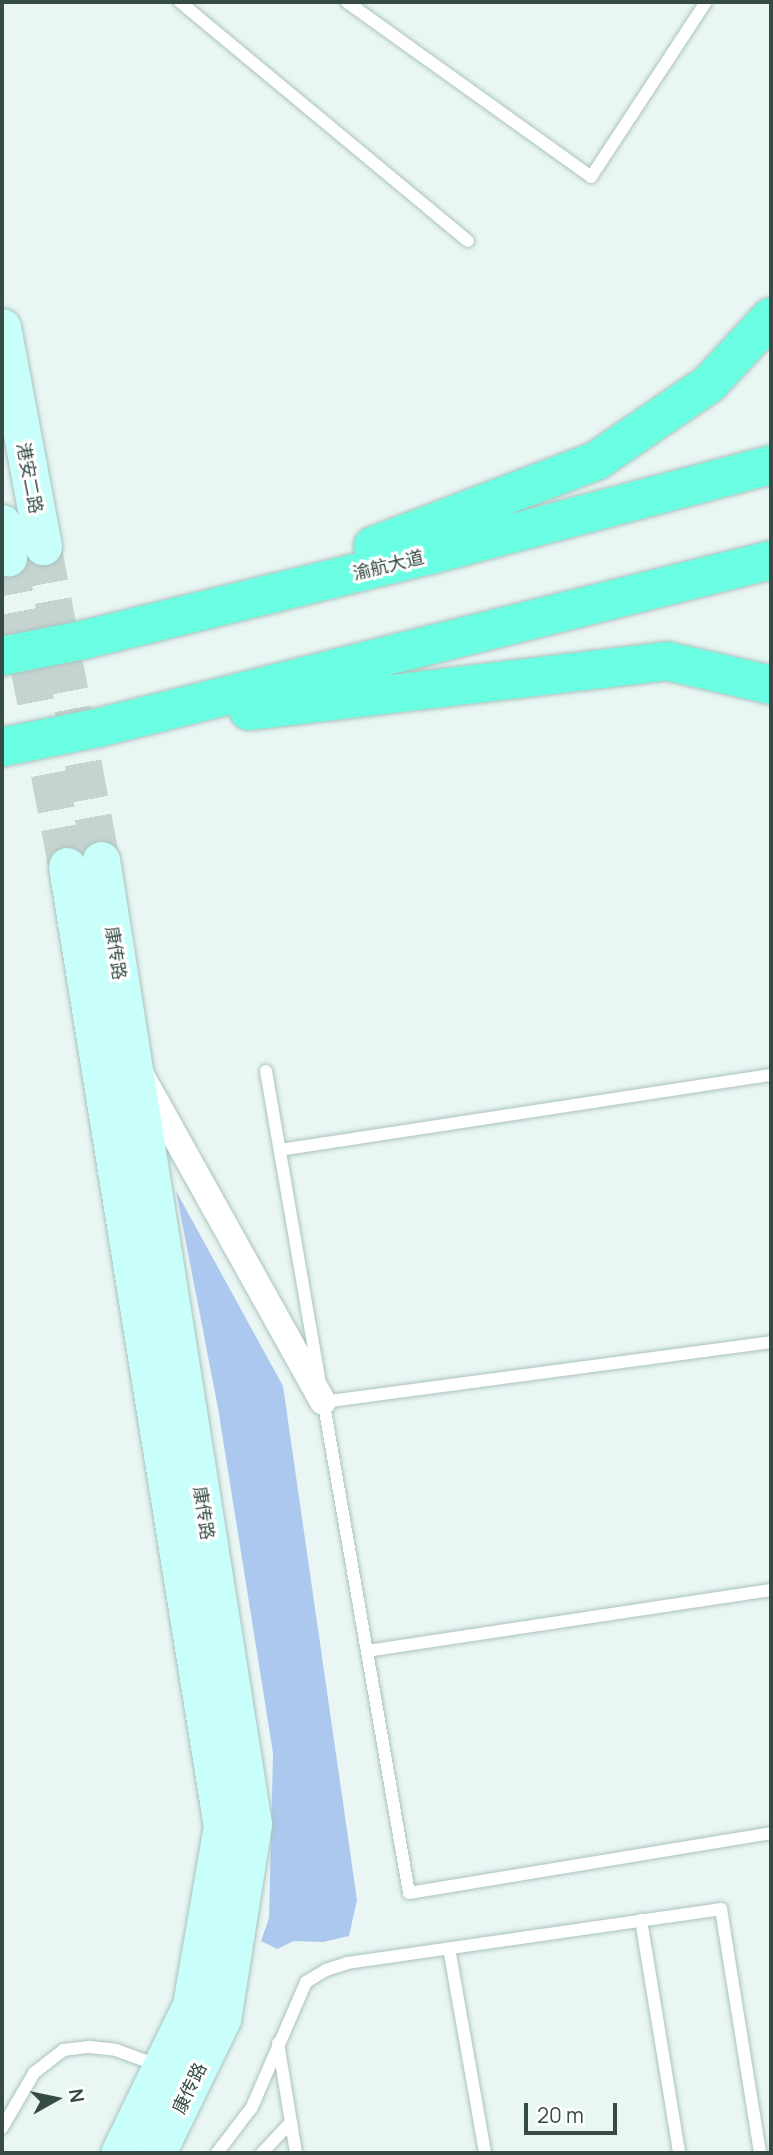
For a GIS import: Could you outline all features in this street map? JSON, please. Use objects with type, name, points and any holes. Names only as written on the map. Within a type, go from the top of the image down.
[{"type":"highway","points":[[83,640],[405,536],[596,461],[709,384],[771,317]]},
{"type":"highway","name":"渝航大道","points":[[2,656],[83,640],[444,551],[771,465]]},
{"type":"highway","points":[[2,747],[97,728],[771,560]]},
{"type":"highway","points":[[97,728],[667,661],[771,685]]},
{"type":"main road","name":"港安二路","points":[[2,327],[43,546]]},
{"type":"main road","name":"康传路","points":[[119,2153],[191,2005],[222,1826],[84,863],[133,1061],[253,1824],[222,2019],[157,2153]]},
{"type":"street","points":[[133,1061],[323,1402]]},
{"type":"lane","points":[[180,2],[468,240]]},
{"type":"lane","points":[[347,2],[591,177],[706,2]]},
{"type":"lane","points":[[266,1071],[409,1893],[771,1833]]},
{"type":"lane","points":[[280,1150],[771,1075]]},
{"type":"lane","points":[[323,1402],[771,1342]]},
{"type":"lane","points":[[367,1651],[771,1590]]},
{"type":"lane","points":[[217,2153],[252,2107],[306,1982],[326,1969],[347,1963],[721,1909],[760,2153]]},
{"type":"lane","points":[[641,1920],[679,2153]]},
{"type":"lane","points":[[449,1948],[485,2153]]},
{"type":"lane","points":[[278,2043],[296,2153]]},
{"type":"lane","points":[[2,2128],[34,2073],[63,2050],[89,2047],[116,2050],[161,2067]]},
{"type":"lane","points":[[262,2153],[291,2122]]},
{"type":"shaded area","points":[[176,1191],[283,1386],[357,1900],[349,1936],[323,1942],[294,1941],[277,1949],[261,1941],[269,1918],[273,1753],[218,1408]]},
{"type":"tunnel","points":[[43,546],[101,860]]},
{"type":"tunnel","points":[[8,557],[67,866]]}]
